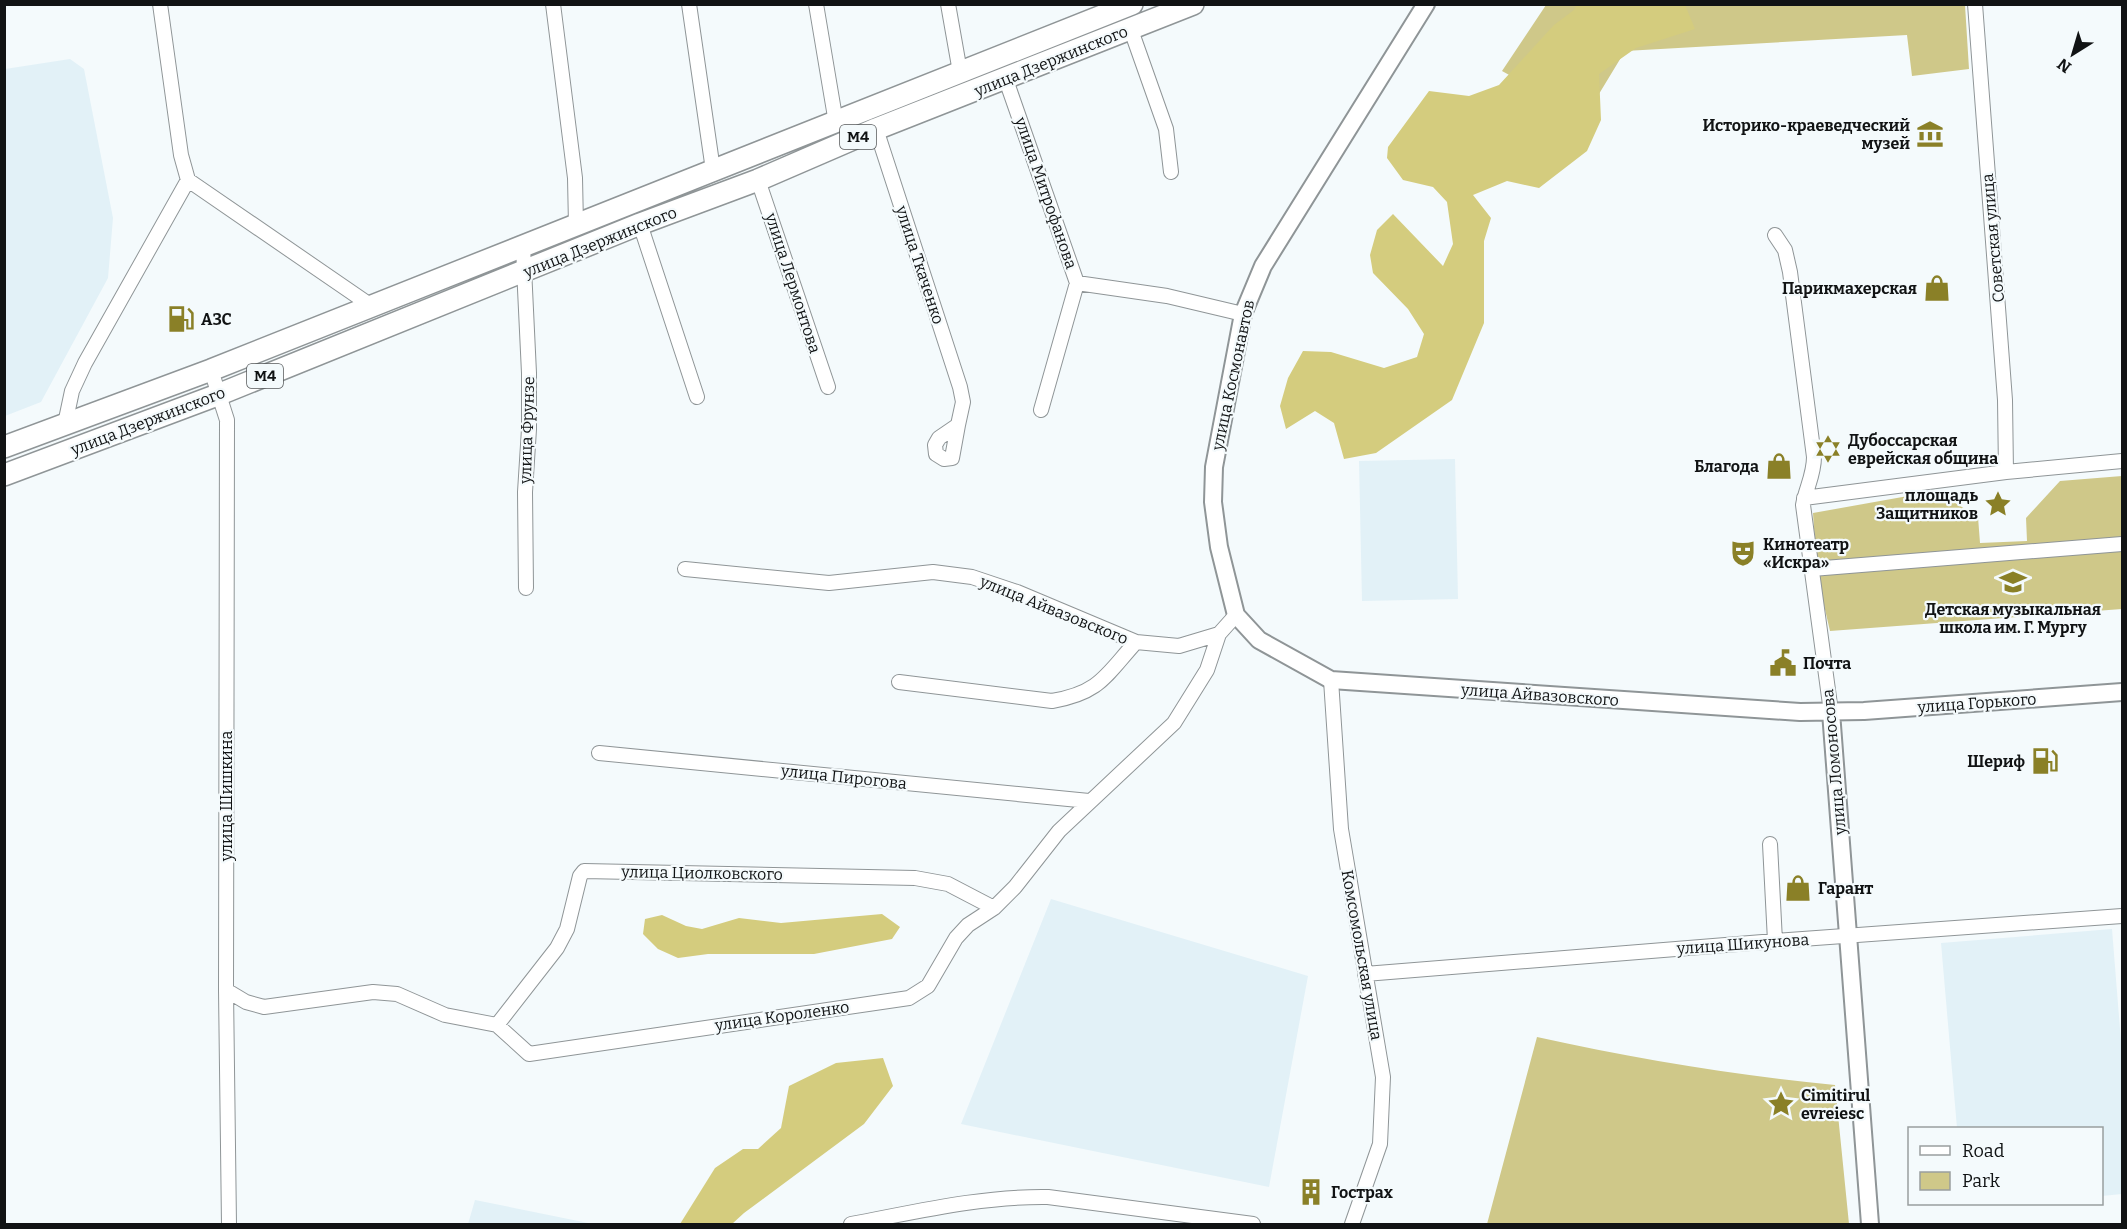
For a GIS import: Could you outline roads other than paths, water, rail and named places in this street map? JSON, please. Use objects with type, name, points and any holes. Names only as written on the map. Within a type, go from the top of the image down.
[{"type":"highway","name":"улица Дзержинского","points":[[4,475],[220,394],[524,273],[640,224],[758,180],[876,129],[1006,80],[1193,4]]},
{"type":"highway","name":"улица Дзержинского","points":[[4,447],[211,370],[370,305],[836,123],[1123,6]]},
{"type":"street","points":[[160,4],[181,155],[189,180],[370,305]]},
{"type":"street","points":[[553,4],[575,178],[576,225]]},
{"type":"street","points":[[689,4],[713,170]]},
{"type":"street","points":[[816,4],[836,123]]},
{"type":"street","points":[[948,4],[960,72]]},
{"type":"street","name":"улица Космонавтов","points":[[1259,640],[1236,615],[1219,547],[1213,502],[1214,467],[1227,385],[1243,314],[1263,266],[1426,4]]},
{"type":"street","name":"Советская улица","points":[[1975,4],[2004,392],[2006,472]]},
{"type":"street","points":[[1131,30],[1166,129],[1172,172]]},
{"type":"street","name":"улица Митрофанова","points":[[1006,80],[1077,283],[1167,296],[1243,314]]},
{"type":"street","name":"улица Ткаченко","points":[[876,129],[963,402],[958,426]]},
{"type":"street","points":[[65,424],[72,392],[85,363],[189,180]]},
{"type":"street","name":"улица Лермонтова","points":[[758,180],[828,387]]},
{"type":"street","points":[[640,224],[697,397]]},
{"type":"street","name":"улица Ломоносова","points":[[1775,235],[1785,250],[1790,272],[1814,457],[1814,471],[1807,484],[1804,498],[1831,712],[1870,1224]]},
{"type":"street","name":"улица Фрунзе","points":[[523,247],[529,384],[525,492],[526,588]]},
{"type":"street","points":[[1041,410],[1077,283]]},
{"type":"street","name":"улица Шишкина","points":[[211,370],[227,420],[226,990],[229,1224]]},
{"type":"street","points":[[1804,498],[2006,472],[2122,461]]},
{"type":"street","points":[[1812,569],[2122,544]]},
{"type":"street","name":"улица Айвазовского","points":[[685,569],[829,583],[933,572],[972,577],[1017,592],[1136,642],[1179,646],[1219,634]]},
{"type":"street","points":[[994,908],[1015,887],[1059,831],[1174,723],[1207,670],[1219,634],[1236,615]]},
{"type":"street","name":"улица Айвазовского","points":[[1259,640],[1331,680],[1831,712]]},
{"type":"street","name":"улица Айвазовского","points":[[899,682],[1052,701],[1089,692],[1105,678],[1136,642]]},
{"type":"street","name":"Комсомольская улица","points":[[1331,680],[1341,829],[1383,1077],[1383,1122],[1373,1170],[1352,1224]]},
{"type":"street","name":"улица Горького","points":[[1831,712],[1968,705],[2122,692]]},
{"type":"street","name":"улица Пирогова","points":[[599,753],[1089,801]]},
{"type":"street","points":[[1770,844],[1774,941]]},
{"type":"street","name":"улица Циолковского","points":[[497,1025],[557,948],[567,929],[580,876],[584,871],[915,878],[948,884],[994,908]]},
{"type":"street","name":"улица Короленко","points":[[497,1025],[529,1054],[909,998],[928,986],[962,932],[994,908]]},
{"type":"street","name":"улица Шикунова","points":[[1365,974],[2122,916]]},
{"type":"street","points":[[226,990],[246,1002],[264,1007],[373,992],[397,994],[445,1015],[497,1025]]},
{"type":"street","points":[[851,1224],[972,1201],[1048,1197],[1252,1224]]},
{"type":"place","name":"Историко-краеведческий музей","points":[[1930,134]]},
{"type":"place","name":"Парикмахерская","points":[[1937,288]]},
{"type":"place","name":"АЗС","points":[[181,319]]},
{"type":"place","name":"Дубоссарская еврейская община","points":[[1828,449]]},
{"type":"place","name":"Благода","points":[[1779,466]]},
{"type":"place","name":"площадь Защитников","points":[[1998,504]]},
{"type":"place","name":"Кинотеатр «Искра»","points":[[1743,553]]},
{"type":"place","name":"Детская музыкальная школа им. Г. Мургу","points":[[2013,582]]},
{"type":"place","name":"Почта","points":[[1783,663]]},
{"type":"place","name":"Шериф","points":[[2045,761]]},
{"type":"place","name":"Гарант","points":[[1798,888]]},
{"type":"place","name":"Cimitirul evreiesc","points":[[1781,1104]]},
{"type":"place","name":"Гострах","points":[[1311,1192]]}]
